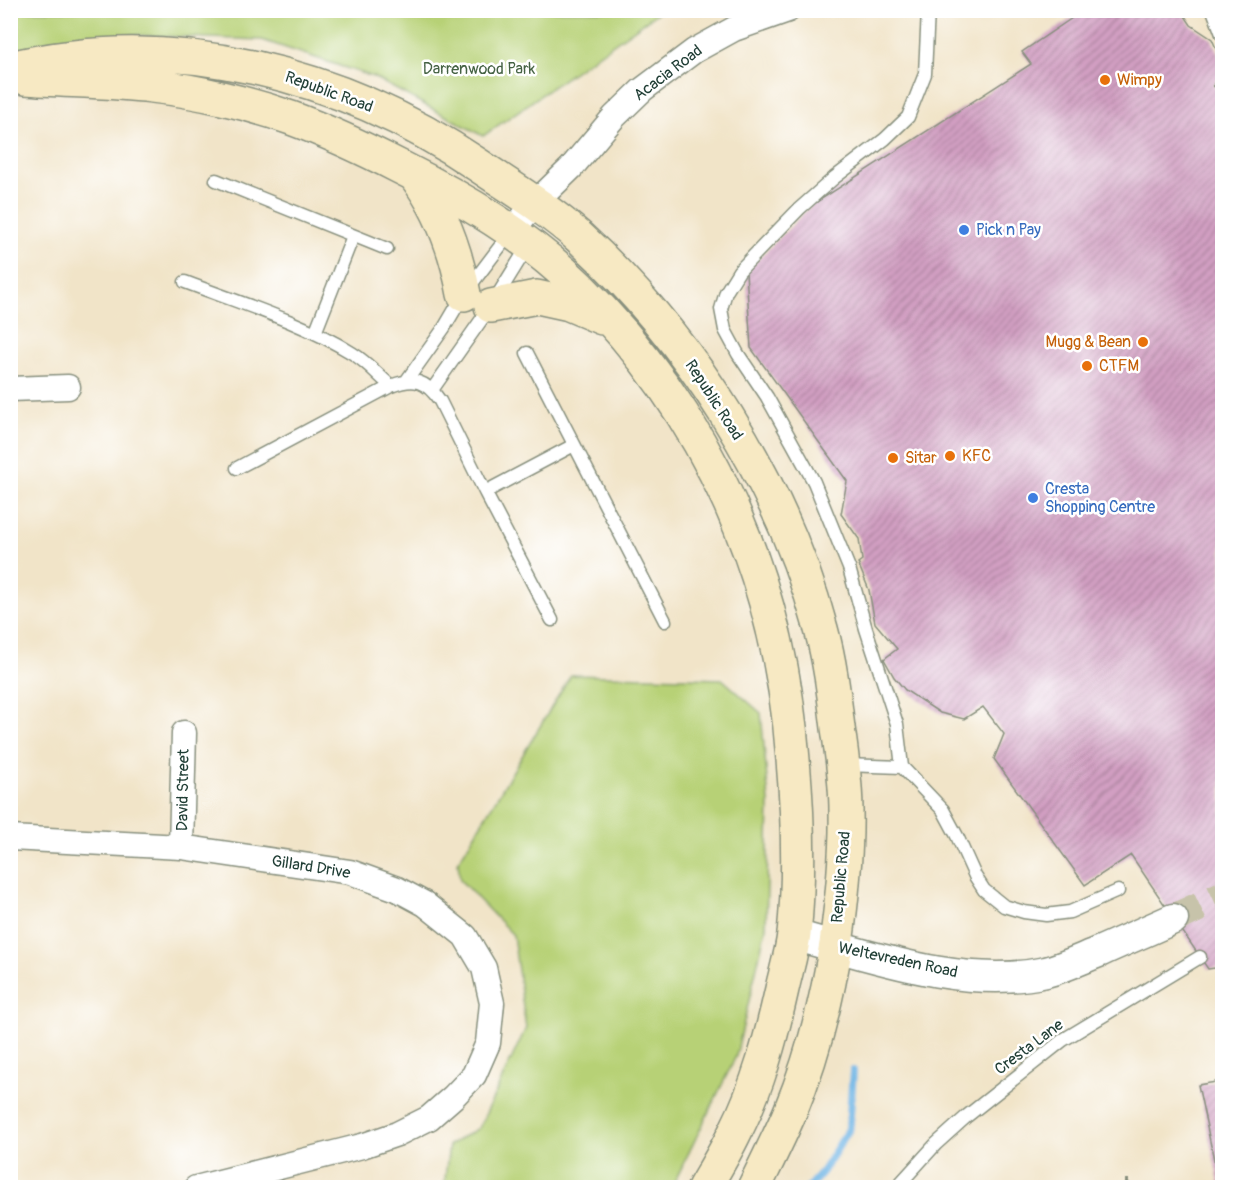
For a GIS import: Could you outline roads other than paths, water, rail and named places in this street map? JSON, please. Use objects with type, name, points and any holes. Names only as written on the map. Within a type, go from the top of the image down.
[{"type":"main road","name":"Republic Road","points":[[10,68],[46,60],[130,54],[195,57],[279,73],[338,92],[398,118],[451,147],[542,208],[577,236],[601,258],[660,322],[700,374],[766,486],[787,531],[808,586],[822,633],[843,765],[846,809],[844,863],[835,946],[822,1011],[790,1112],[754,1188]]},
{"type":"main road","points":[[10,77],[153,86],[226,100],[290,118],[356,145],[415,174],[480,209],[579,286],[659,379],[700,443],[730,501],[752,555],[783,668],[796,788],[797,853],[794,935],[774,1027],[759,1076],[736,1131],[704,1188]]},
{"type":"main road","points":[[415,174],[430,195],[445,225],[458,261],[477,300],[537,297],[569,304],[612,322]]},
{"type":"street","name":"Acacia Road","points":[[520,239],[571,168],[614,117],[642,90],[694,51],[734,29],[788,10]]},
{"type":"street","points":[[10,389],[68,387]]},
{"type":"street","name":"David Street","points":[[181,847],[184,733]]},
{"type":"street","name":"Gillard Drive","points":[[10,838],[181,847],[350,872],[397,889],[425,904],[465,936],[484,968],[492,1003],[488,1043],[474,1075],[429,1118],[397,1134],[363,1146],[196,1188]]},
{"type":"street","name":"Weltevreden Road","points":[[794,935],[934,970],[1005,977],[1045,972],[1067,966],[1173,919]]},
{"type":"lane","points":[[928,10],[925,74],[908,117],[799,209],[739,271],[726,292],[721,309],[725,330],[767,397],[814,482],[849,568],[897,724],[902,767],[943,810],[984,890],[1004,906],[1046,915],[1070,912],[1118,891]]},
{"type":"lane","points":[[1214,10],[1222,34]]},
{"type":"lane","points":[[216,180],[387,249]]},
{"type":"lane","points":[[315,333],[353,236]]},
{"type":"lane","name":"Acacia Road","points":[[477,300],[520,239]]},
{"type":"lane","name":"Acacia Road","points":[[477,300],[520,239]]},
{"type":"lane","points":[[185,282],[315,333],[367,364],[391,386]]},
{"type":"lane","points":[[407,380],[444,327],[477,300]]},
{"type":"lane","points":[[432,390],[477,300]]},
{"type":"lane","points":[[527,353],[665,621]]},
{"type":"lane","points":[[237,468],[391,386],[407,380],[420,383],[432,390],[440,401],[552,620]]},
{"type":"lane","points":[[485,492],[574,445]]},
{"type":"lane","points":[[843,765],[902,767]]},
{"type":"lane","name":"Cresta Lane","points":[[896,1188],[936,1144],[967,1116],[1063,1040],[1200,957]]},
{"type":"waterway","points":[[808,1188],[823,1171],[849,1129],[853,1071]]},
{"type":"tunnel","points":[[1173,919],[1222,896]]},
{"type":"place","name":"Wimpy","points":[[1105,80]]},
{"type":"place","name":"Pick n Pay","points":[[964,230]]},
{"type":"place","name":"Mugg & Bean","points":[[1143,342]]},
{"type":"place","name":"CTFM","points":[[1087,366]]},
{"type":"place","name":"KFC","points":[[950,456]]},
{"type":"place","name":"Sitar","points":[[893,458]]},
{"type":"place","name":"Cresta Shopping Centre","points":[[1033,498]]},
{"type":"park label","name":"Darrenwood Park","points":[[479,69]]}]
